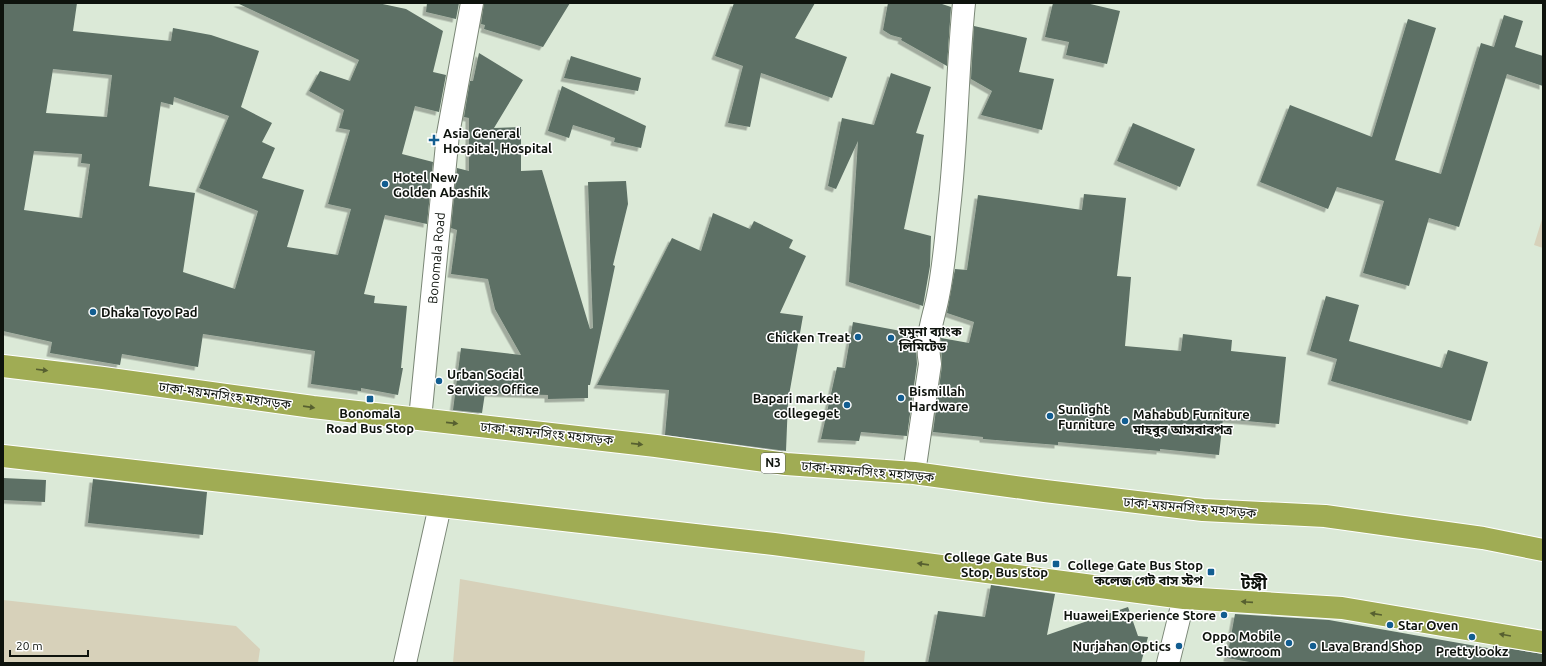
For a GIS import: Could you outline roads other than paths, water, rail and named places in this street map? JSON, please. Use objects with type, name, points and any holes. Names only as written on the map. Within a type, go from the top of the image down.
[{"type":"highway","name":"ঢাকা-ময়মনসিংহ মহাসড়ক","points":[[3,366],[314,407],[656,446],[786,464],[914,473],[1045,491],[1203,510],[1325,516],[1484,538],[1543,550]]},
{"type":"highway","points":[[3,456],[774,544],[1184,598],[1342,608],[1543,642]]},
{"type":"street","name":"Bonomala Road","points":[[420,419],[448,134],[472,3]]},
{"type":"street","points":[[914,473],[930,364],[927,350],[930,325],[938,296],[949,208],[964,3]]},
{"type":"street","points":[[405,663],[440,506]]},
{"type":"street","points":[[1168,663],[1184,598]]},
{"type":"place","name":"Asia General Hospital, Hospital","points":[[434,140]]},
{"type":"place","name":"Hotel New Golden Abashik","points":[[385,184]]},
{"type":"place","name":"Dhaka Toyo Pad","points":[[93,312]]},
{"type":"place","name":"Chicken Treat","points":[[858,337]]},
{"type":"place","name":"যমুনা ব্যাংক লিমিটেড","points":[[891,338]]},
{"type":"place","name":"Urban Social Services Office","points":[[439,381]]},
{"type":"place","name":"Bismillah Hardware","points":[[901,398]]},
{"type":"place","name":"Bonomala Road Bus Stop","points":[[370,399]]},
{"type":"place","name":"Bapari market collegeget","points":[[847,405]]},
{"type":"place","name":"Sunlight Furniture","points":[[1050,416]]},
{"type":"place","name":"Mahabub Furniture মাহবুব আসবাবপত্র","points":[[1125,421]]},
{"type":"place","name":"College Gate Bus Stop, Bus stop","points":[[1056,564]]},
{"type":"place","name":"College Gate Bus Stop কলেজ গেট বাস স্টপ","points":[[1211,572]]},
{"type":"place","name":"Huawei Experience Store","points":[[1224,615]]},
{"type":"place","name":"Star Oven","points":[[1390,625]]},
{"type":"place","name":"Prettylookz","points":[[1472,637]]},
{"type":"place","name":"Oppo Mobile Showroom","points":[[1289,643]]},
{"type":"place","name":"Nurjahan Optics","points":[[1179,646]]},
{"type":"place","name":"Lava Brand Shop","points":[[1313,646]]},
{"type":"district","name":"টঙ্গী","points":[[1254,583]]}]
